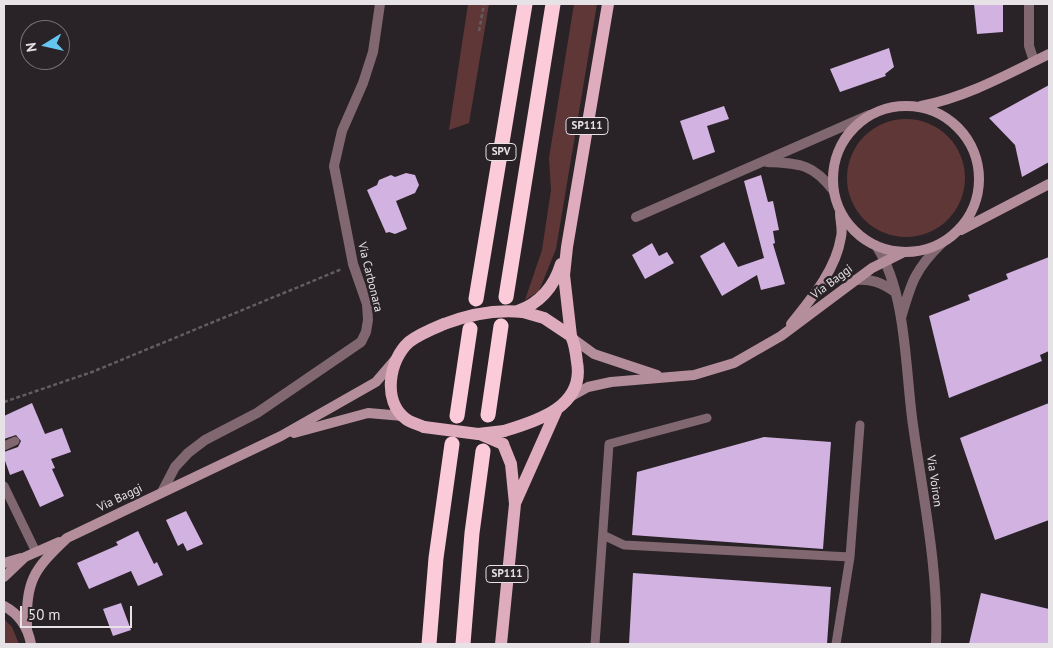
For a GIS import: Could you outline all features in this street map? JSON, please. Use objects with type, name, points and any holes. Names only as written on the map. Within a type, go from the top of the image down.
[{"type":"highway","name":"SPV","points":[[476,299],[525,4]]},
{"type":"highway","name":"SPV","points":[[506,297],[552,4]]},
{"type":"highway","points":[[488,416],[501,326]]},
{"type":"highway","points":[[457,416],[470,329]]},
{"type":"highway","points":[[429,644],[436,558],[452,444]]},
{"type":"highway","points":[[463,644],[472,533],[483,452]]},
{"type":"main road","name":"SP111","points":[[501,644],[515,504],[511,464],[503,438],[557,409],[570,397],[577,383],[578,369],[564,275],[608,4]]},
{"type":"main road","name":"Via Baggi","points":[[1049,54],[946,102],[921,106],[903,105],[885,108],[869,115],[852,129],[840,147],[833,168],[833,190],[840,210],[849,226],[862,238],[877,247],[902,253],[916,252],[942,243],[958,232],[1049,184]]},
{"type":"main road","name":"Via Baggi","points":[[921,106],[940,113],[956,125],[969,140],[977,158],[980,178],[978,198],[970,216],[958,232]]},
{"type":"main road","name":"Via Baggi","points":[[781,336],[817,291],[832,264],[842,236],[840,210]]},
{"type":"main road","name":"SP111","points":[[521,311],[539,301],[558,276],[567,248]]},
{"type":"main road","name":"Via Baggi","points":[[570,397],[588,388],[611,382],[660,376],[694,375],[734,363],[781,336],[855,280],[886,260],[902,253]]},
{"type":"main road","points":[[503,438],[424,427],[407,420],[391,392],[390,380],[396,360],[409,342],[464,316],[488,311],[521,311],[544,318],[572,337]]},
{"type":"main road","name":"Via Baggi","points":[[572,337],[594,354],[660,376]]},
{"type":"main road","name":"Via Baggi","points":[[29,636],[26,603],[30,583],[41,562],[67,538],[163,490],[280,436],[376,382],[396,360]]},
{"type":"main road","name":"SP111","points":[[515,504],[557,409]]},
{"type":"main road","name":"Via Baggi","points":[[280,436],[368,413],[403,416]]},
{"type":"main road","points":[[4,562],[25,557],[67,538]]},
{"type":"main road","points":[[4,577],[25,557]]},
{"type":"main road","points":[[4,606],[19,618],[29,636]]},
{"type":"street","name":"Via Carbonara","points":[[163,490],[175,467],[188,453],[205,440],[257,414],[361,342],[366,332],[368,320],[367,304],[353,264],[334,166],[342,131],[363,84],[373,52],[380,4]]},
{"type":"street","points":[[1029,4],[1028,46],[1034,61]]},
{"type":"street","name":"Via Baggi","points":[[636,217],[869,115]]},
{"type":"street","name":"Via Baggi","points":[[764,162],[799,164],[820,174],[833,190]]},
{"type":"street","name":"Via Voiron","points":[[900,321],[911,283],[923,262],[942,243]]},
{"type":"street","name":"Via Voiron","points":[[877,247],[886,260],[900,321],[932,555],[937,618],[936,644]]},
{"type":"street","points":[[855,280],[870,279],[882,283],[894,292]]},
{"type":"street","points":[[29,636],[38,644]]},
{"type":"lane","points":[[595,644],[609,444],[707,418]]},
{"type":"lane","points":[[836,644],[850,557],[860,425]]},
{"type":"lane","points":[[4,446],[15,441]]},
{"type":"lane","points":[[4,486],[36,552]]},
{"type":"lane","points":[[603,535],[624,545],[850,557]]},
{"type":"path","points":[[479,31],[484,4]]},
{"type":"path","points":[[4,402],[92,372],[353,264]]},
{"type":"shaded area","points":[[468,4],[489,4],[469,123],[449,130]]},
{"type":"shaded area","points":[[574,4],[597,4],[556,249],[539,291],[525,300],[542,250],[551,190],[549,158]]},
{"type":"shaded area","points":[[906,119],[928,124],[948,136],[960,156],[965,178],[960,200],[948,220],[928,232],[906,237],[884,232],[864,220],[852,200],[847,178],[852,156],[864,136],[884,124]]},
{"type":"shaded area","points":[[4,619],[12,627],[19,644],[4,644]]},
{"type":"building","points":[[974,4],[1003,4],[1003,32],[977,34]]},
{"type":"building","points":[[889,48],[894,67],[885,74],[886,76],[840,92],[830,69]]},
{"type":"building","points":[[1049,85],[1049,162],[1022,177],[1015,145],[989,118]]},
{"type":"building","points":[[724,106],[729,119],[707,126],[715,152],[693,160],[680,121]]},
{"type":"building","points":[[406,173],[415,175],[419,185],[415,193],[396,201],[407,229],[395,234],[386,233],[367,190],[377,185],[379,180],[391,175],[395,177]]},
{"type":"building","points":[[761,175],[768,202],[773,201],[779,230],[773,231],[775,243],[773,244],[785,284],[761,290],[757,275],[722,296],[700,256],[724,242],[738,267],[764,258],[744,181]]},
{"type":"building","points":[[652,243],[659,256],[667,252],[674,263],[645,279],[632,255]]},
{"type":"building","points":[[1049,257],[1049,351],[1040,355],[1042,361],[949,398],[929,316],[970,300],[968,295],[1008,279],[1006,274]]},
{"type":"building","points":[[32,403],[45,434],[62,428],[71,452],[51,459],[55,468],[52,469],[64,496],[40,507],[23,470],[10,475],[4,458],[4,452],[18,447],[21,441],[16,435],[4,439],[4,416]]},
{"type":"building","points":[[1049,403],[1049,520],[995,540],[960,438]]},
{"type":"building","points":[[764,437],[831,442],[823,549],[632,535],[637,472]]},
{"type":"building","points":[[186,511],[203,544],[187,551],[183,543],[178,546],[166,520]]},
{"type":"building","points":[[138,531],[154,564],[157,562],[163,575],[138,586],[131,571],[89,589],[77,563],[118,545],[116,542]]},
{"type":"building","points":[[633,573],[831,587],[827,644],[629,644]]},
{"type":"building","points":[[981,593],[1049,609],[1049,644],[969,644]]},
{"type":"building","points":[[121,603],[131,630],[113,636],[103,609]]}]
